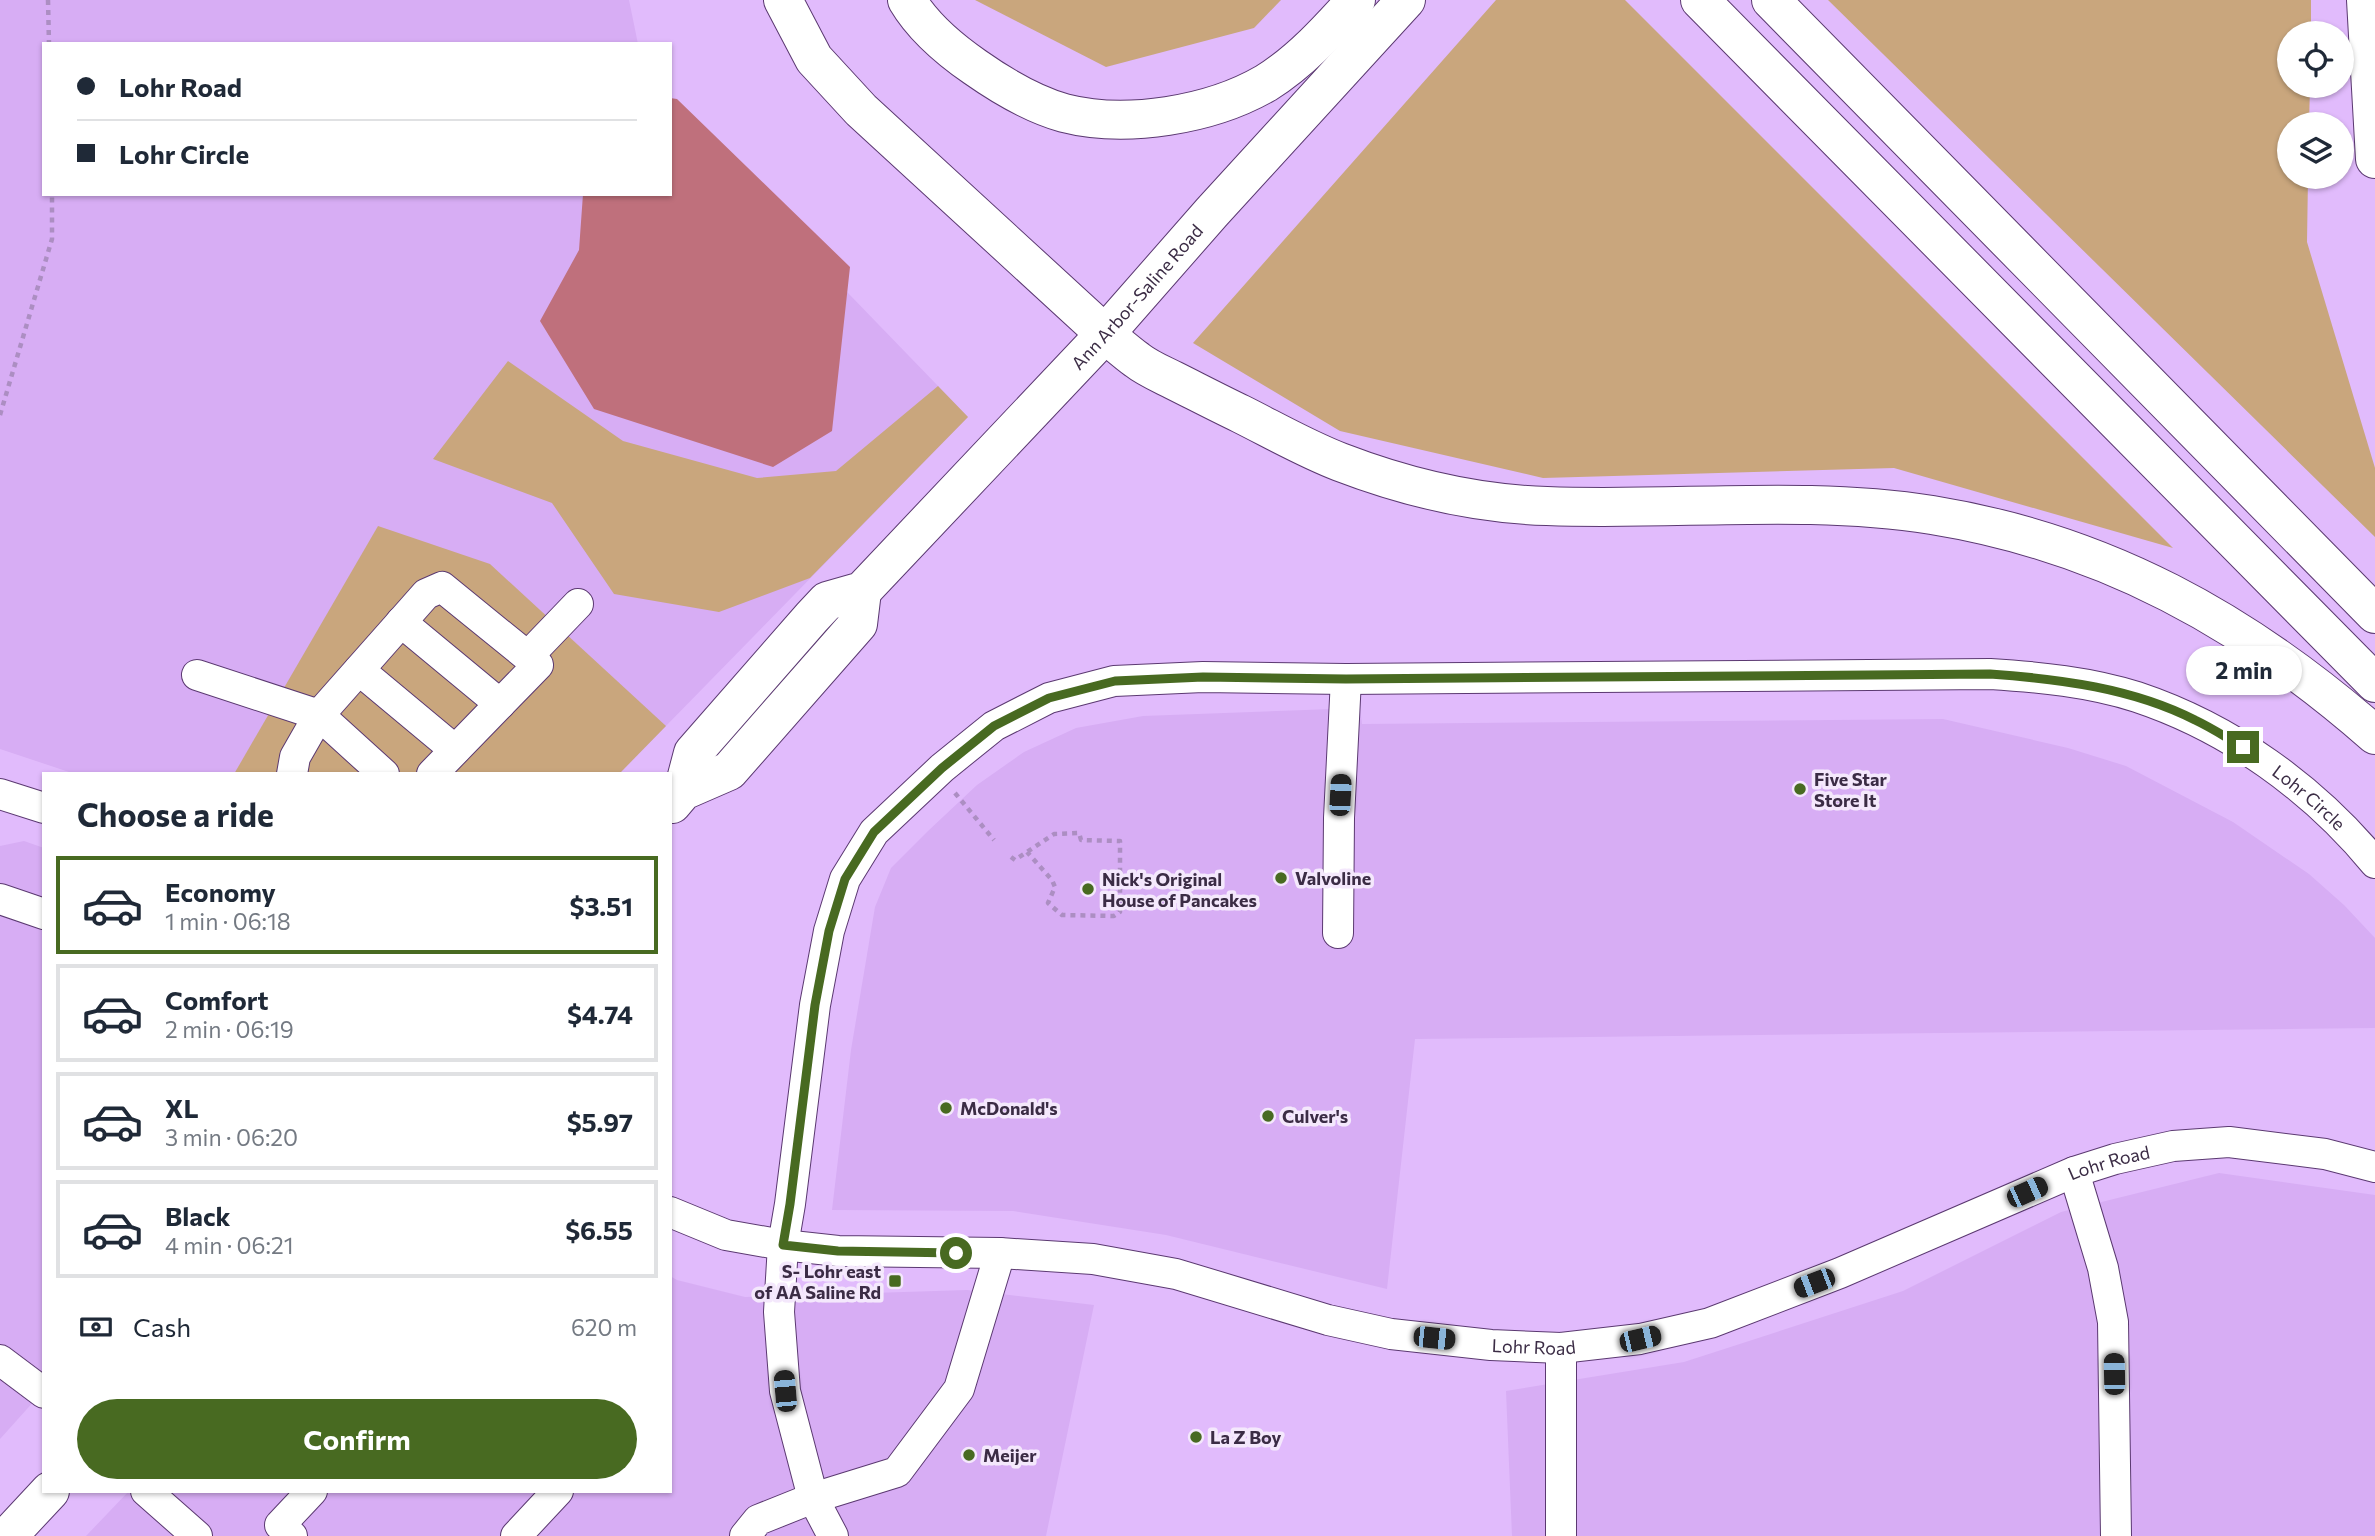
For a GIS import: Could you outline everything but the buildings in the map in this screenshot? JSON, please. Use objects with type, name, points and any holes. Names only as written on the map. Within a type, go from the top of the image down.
[{"type":"main road","points":[[783,0],[814,59],[861,110],[1105,334],[1139,362],[1326,456],[1416,486],[1470,498],[1544,506],[1874,508],[1997,527],[2066,548],[2187,600],[2243,633],[2321,689],[2375,735]]},
{"type":"main road","points":[[907,0],[915,13],[952,51],[1006,89],[1064,113],[1115,119],[1174,116],[1217,104],[1265,83],[1302,56],[1356,0]]},
{"type":"main road","name":"Ann Arbor-Saline Road","points":[[677,798],[729,771],[858,624],[862,591],[1105,334],[1221,202],[1406,0]]},
{"type":"main road","points":[[1700,0],[2375,683]]},
{"type":"main road","points":[[1771,0],[2375,614]]},
{"type":"main road","points":[[2366,0],[2375,159]]},
{"type":"main road","points":[[8,1536],[48,1493]]},
{"type":"street","points":[[292,772],[295,757],[319,715],[426,594],[442,587],[538,665],[434,772]]},
{"type":"street","points":[[528,656],[578,604]]},
{"type":"street","points":[[401,622],[500,704]]},
{"type":"street","points":[[359,670],[455,750]]},
{"type":"street","name":"Lohr Circle","points":[[834,1536],[813,1498],[785,1391],[779,1312],[783,1245],[815,1005],[829,931],[845,879],[874,832],[942,768],[994,726],[1049,698],[1115,681],[1203,677],[1346,679],[1990,674],[2071,681],[2147,701],[2194,719],[2243,747],[2298,786],[2349,832],[2375,863]]},
{"type":"street","points":[[197,675],[319,715],[382,772]]},
{"type":"street","points":[[1338,933],[1339,818],[1346,679]]},
{"type":"street","points":[[0,794],[42,807]]},
{"type":"street","points":[[0,899],[42,913]]},
{"type":"street","name":"Lohr Road","points":[[672,1213],[726,1235],[838,1251],[1000,1252],[1093,1259],[1176,1274],[1328,1320],[1391,1334],[1491,1345],[1561,1348],[1640,1339],[1710,1323],[1840,1273],[2074,1172],[2115,1159],[2173,1146],[2229,1142],[2325,1154],[2375,1167]]},
{"type":"street","points":[[2074,1172],[2103,1268],[2113,1322],[2116,1536]]},
{"type":"street","points":[[745,1536],[758,1520],[813,1498],[897,1472],[959,1389],[1000,1252]]},
{"type":"street","points":[[1561,1348],[1561,1536]]},
{"type":"street","points":[[0,1360],[42,1392]]},
{"type":"street","points":[[148,1493],[197,1536]]},
{"type":"street","points":[[292,1536],[280,1525],[310,1493]]},
{"type":"street","points":[[516,1536],[556,1493]]},
{"type":"path","points":[[48,0],[49,42]]},
{"type":"path","points":[[0,415],[52,239],[51,196]]},
{"type":"path","points":[[955,793],[994,840]]},
{"type":"path","points":[[1011,857],[1015,860],[1027,852],[1054,834],[1079,833],[1081,840],[1120,841],[1120,912],[1114,916],[1062,915],[1048,903],[1055,887],[1052,880],[1027,852]]},
{"type":"shaded area","points":[[0,0],[629,0],[638,42],[42,42],[42,196],[672,196],[672,111],[968,417],[621,772],[69,772],[0,749]]},
{"type":"shaded area","points":[[975,0],[1281,0],[1254,28],[1106,67]]},
{"type":"shaded area","points":[[1496,0],[1625,0],[2173,548],[1894,468],[1543,478],[1340,431],[1193,343]]},
{"type":"shaded area","points":[[1828,0],[2311,0],[2311,21],[2277,21],[2277,98],[2310,98],[2309,112],[2277,112],[2277,189],[2308,189],[2307,242],[2375,468],[2375,537]]},
{"type":"shaded area","points":[[672,98],[677,99],[850,267],[832,431],[773,467],[594,409],[540,321],[579,250],[583,196],[672,196]]},
{"type":"shaded area","points":[[508,361],[623,441],[757,478],[836,471],[938,386],[968,417],[810,578],[719,612],[614,594],[552,503],[433,459]]},
{"type":"shaded area","points":[[378,526],[490,564],[666,726],[621,772],[235,772]]},
{"type":"shaded area","points":[[1360,708],[1362,724],[1943,719],[2068,748],[2126,766],[2233,822],[2309,874],[2344,905],[2375,938],[2375,1028],[1415,1039],[1387,1289],[1166,1235],[1013,1211],[832,1210],[851,1050],[875,907],[891,868],[928,831],[977,785],[1024,752],[1076,728],[1143,716]]},
{"type":"shaded area","points":[[24,841],[42,847],[42,1392],[0,1439],[0,846]]},
{"type":"shaded area","points":[[2219,1173],[2375,1195],[2375,1536],[1512,1536],[1506,1391],[1684,1362],[1903,1291],[2061,1212]]},
{"type":"shaded area","points":[[672,1277],[745,1297],[967,1290],[1094,1305],[1046,1536],[86,1536],[127,1493],[672,1493]]},
{"type":"place","name":"Five Star Store It","points":[[1800,789]]},
{"type":"place","name":"Valvoline","points":[[1281,878]]},
{"type":"place","name":"Nick's Original House of Pancakes","points":[[1088,889]]},
{"type":"place","name":"McDonald's","points":[[946,1108]]},
{"type":"place","name":"Culver's","points":[[1268,1116]]},
{"type":"place","name":"S- Lohr east of AA Saline Rd","points":[[895,1281]]},
{"type":"place","name":"La Z Boy","points":[[1196,1437]]},
{"type":"place","name":"Meijer","points":[[969,1455]]},
{"type":"route","points":[[956,1253],[838,1251],[783,1245],[815,1005],[829,931],[845,879],[874,832],[942,768],[994,726],[1049,698],[1115,681],[1203,677],[1346,679],[1990,674],[2071,681],[2136,697],[2194,719],[2243,747]]}]
